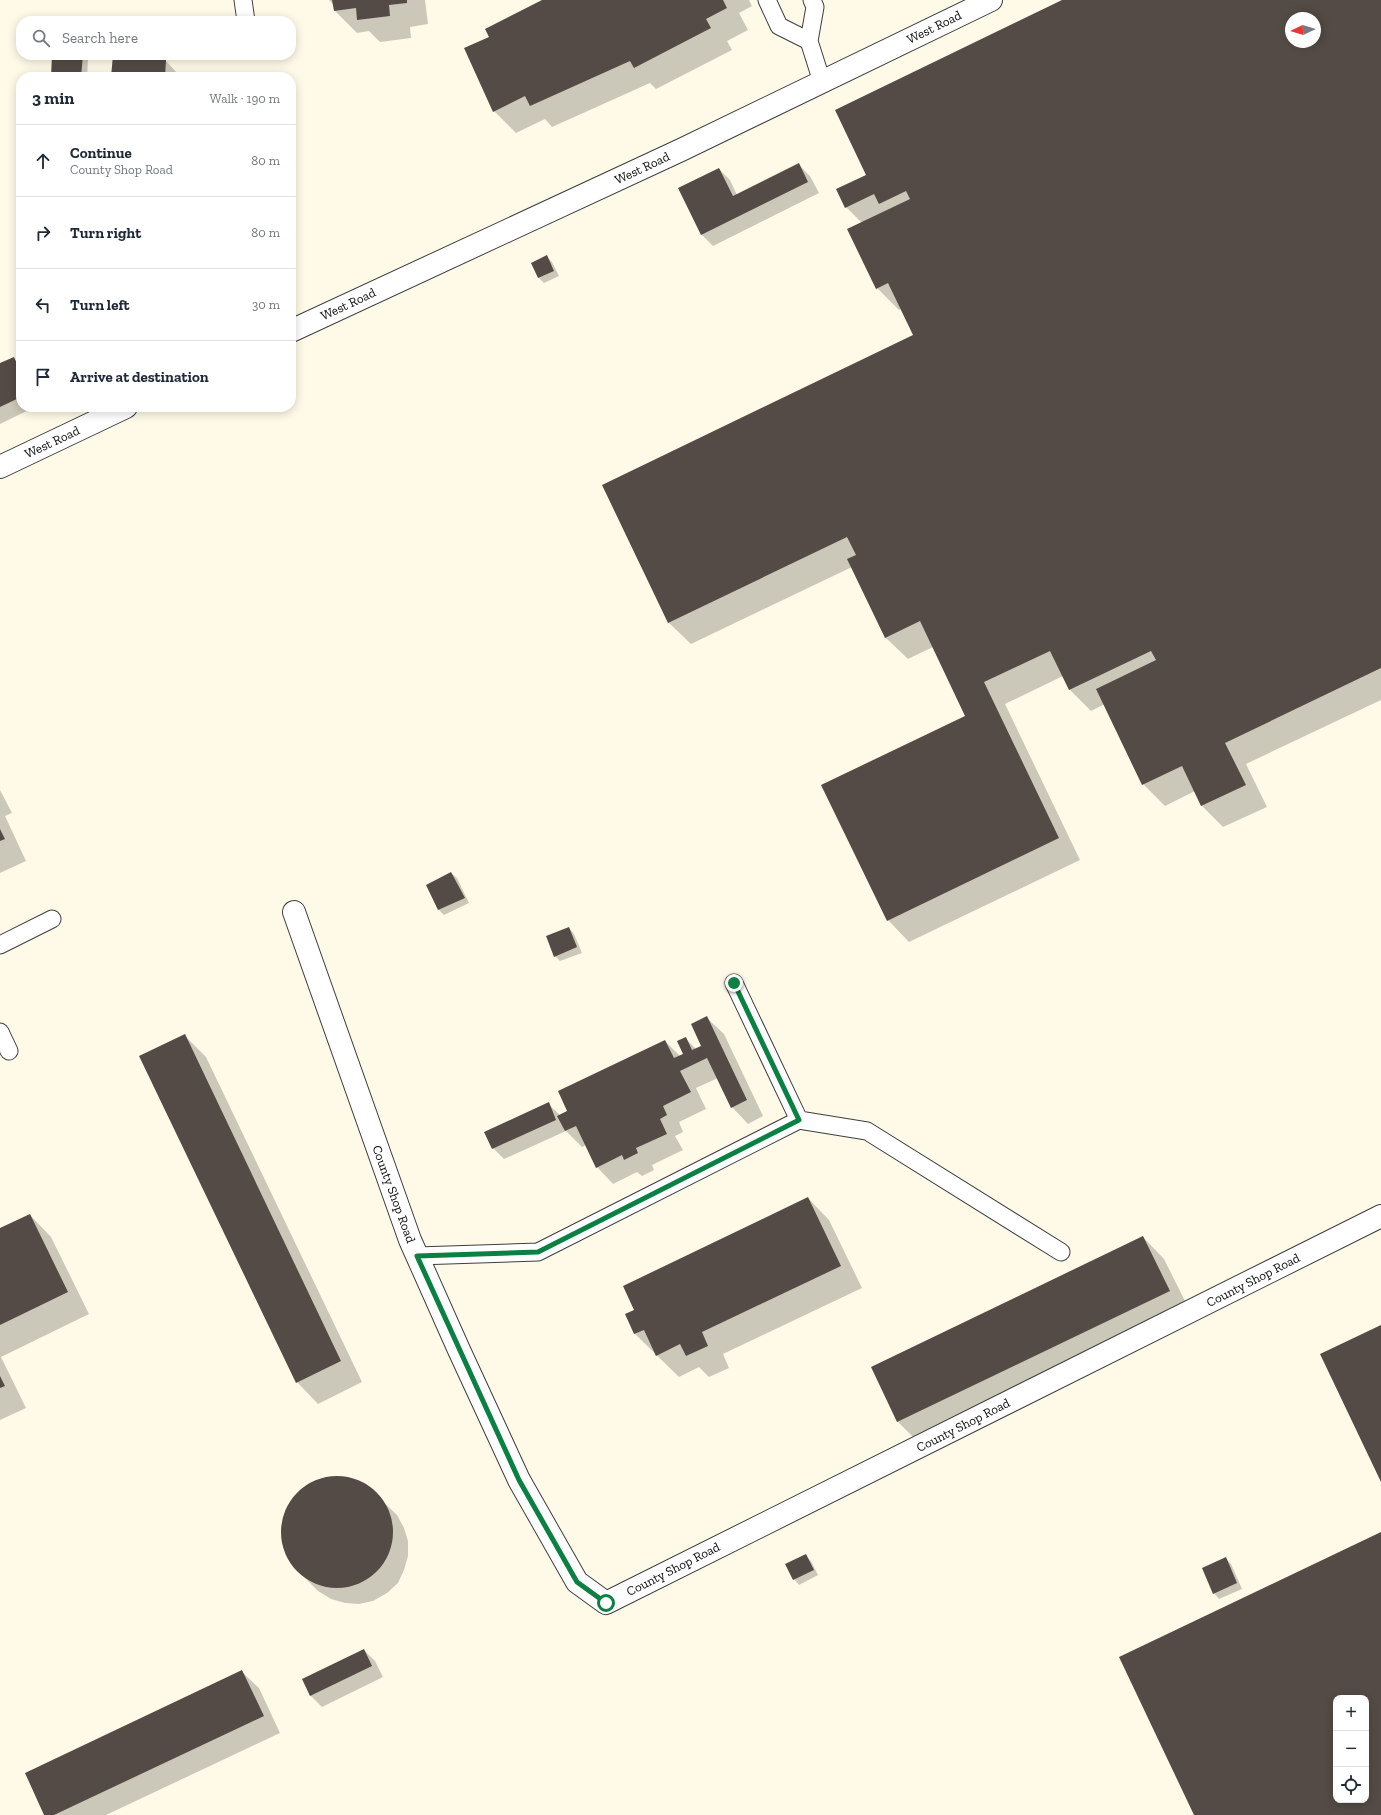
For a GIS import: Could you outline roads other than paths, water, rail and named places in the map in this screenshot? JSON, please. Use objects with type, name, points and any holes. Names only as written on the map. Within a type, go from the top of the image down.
[{"type":"street","name":"West Road","points":[[296,328],[681,150],[991,0]]},
{"type":"street","name":"West Road","points":[[0,467],[116,412]]},
{"type":"street","name":"County Shop Road","points":[[294,912],[410,1240],[417,1256],[519,1480],[577,1582],[606,1603],[1381,1216]]},
{"type":"lane","points":[[243,0],[245,16]]},
{"type":"lane","points":[[767,0],[779,26],[809,41]]},
{"type":"lane","points":[[812,0],[815,7],[809,41],[822,82]]},
{"type":"lane","points":[[0,945],[52,919]]},
{"type":"lane","points":[[734,983],[799,1120]]},
{"type":"lane","points":[[0,1032],[9,1051]]},
{"type":"lane","points":[[417,1256],[538,1252],[799,1120],[867,1131],[1062,1252]]}]
